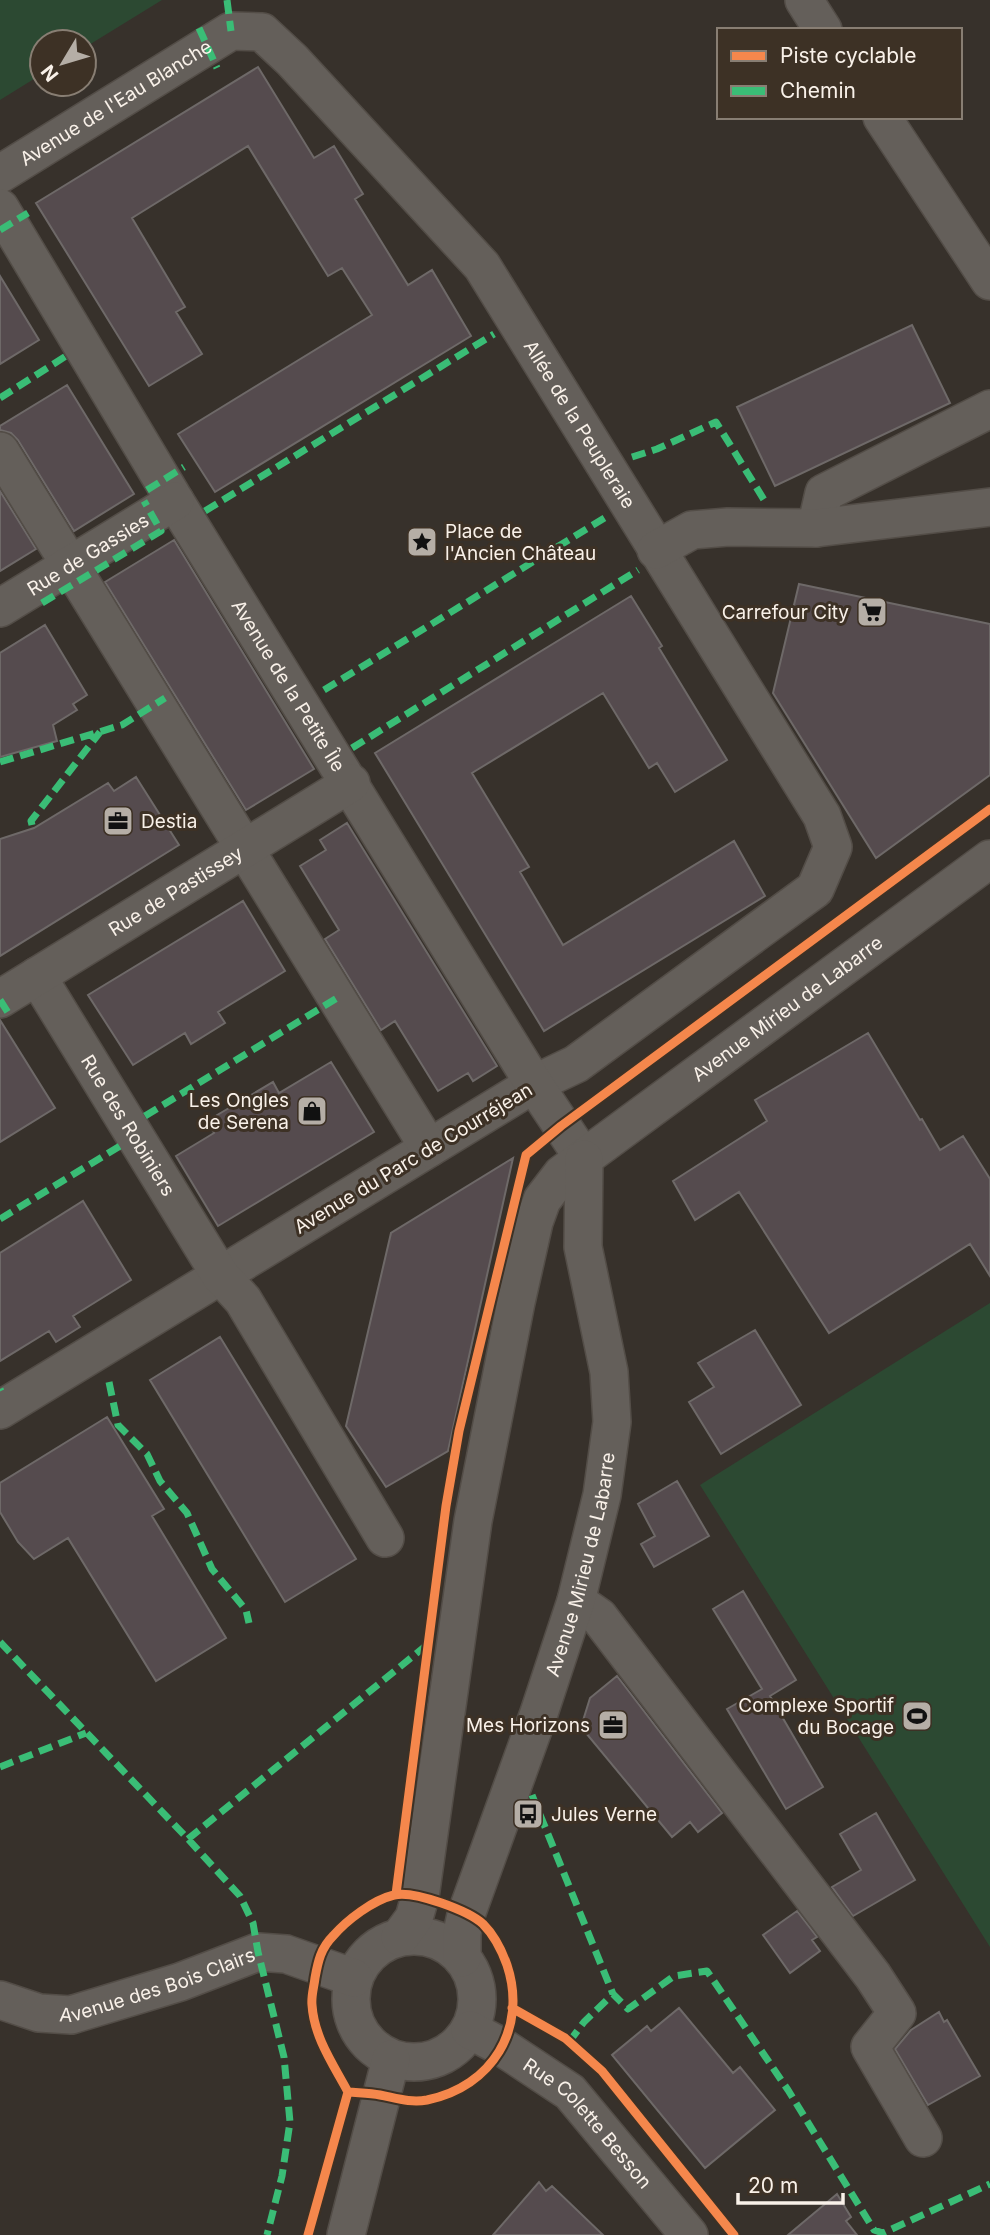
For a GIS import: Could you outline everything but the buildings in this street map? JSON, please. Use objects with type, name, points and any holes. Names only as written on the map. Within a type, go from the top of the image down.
[{"type":"street","points":[[804,0],[823,28]]},
{"type":"street","name":"Avenue de l'Eau Blanche","points":[[0,173],[231,31]]},
{"type":"street","name":"Allée de la Peupleraie","points":[[231,31],[262,33],[272,42],[482,266],[822,816],[833,847],[815,889]]},
{"type":"street","points":[[882,119],[990,281]]},
{"type":"street","name":"Avenue de la Petite Île","points":[[0,208],[175,501],[534,1084],[583,1159]]},
{"type":"street","points":[[816,528],[824,493],[990,409]]},
{"type":"street","points":[[0,451],[429,1148]]},
{"type":"street","name":"Rue de Gassies","points":[[0,608],[175,501]]},
{"type":"street","points":[[656,550],[692,530],[728,527],[816,528],[990,507]]},
{"type":"street","name":"Rue de Pastissey","points":[[0,999],[351,783]]},
{"type":"street","name":"Avenue Mirieu de Labarre","points":[[354,1978],[373,1952],[381,1945],[400,1937],[414,1918],[420,1897],[473,1521],[516,1302],[534,1222],[542,1200],[562,1174],[990,859]]},
{"type":"street","name":"Avenue du Parc de Courréjean","points":[[0,1410],[534,1084],[576,1064],[815,889]]},
{"type":"street","name":"Rue des Robiniers","points":[[37,976],[220,1275],[243,1300],[385,1538]]},
{"type":"street","name":"Avenue Mirieu de Labarre","points":[[470,2030],[477,2011],[477,1992],[473,1974],[462,1958],[462,1933],[466,1915],[539,1713],[576,1601],[603,1495],[612,1422],[609,1371],[583,1247],[583,1159]]},
{"type":"street","points":[[534,1222],[582,1223]]},
{"type":"street","points":[[576,1601],[599,1617],[873,1976],[897,2013],[870,2047],[923,2138]]},
{"type":"street","points":[[400,1937],[434,1939],[450,1946],[462,1958]]},
{"type":"street","name":"Avenue des Bois Clairs","points":[[0,2000],[39,2012],[71,2015],[180,1982],[258,1952],[286,1954],[354,1978]]},
{"type":"street","points":[[354,1978],[351,1997],[353,2017],[361,2035],[375,2049],[391,2059],[409,2063],[428,2062],[445,2055],[460,2044],[470,2030]]},
{"type":"street","name":"Rue Colette Besson","points":[[470,2030],[502,2047],[570,2092],[689,2235]]},
{"type":"street","points":[[346,2235],[391,2059]]},
{"type":"green space","points":[[0,0],[162,0],[98,39],[98,28],[28,28],[28,83],[0,100]]},
{"type":"green space","name":"Complexe Sportif du Bocage","points":[[990,1303],[990,1947],[700,1485]]},
{"type":"marked path","points":[[227,0],[231,31]]},
{"type":"marked path","points":[[199,28],[217,68]]},
{"type":"marked path","points":[[0,230],[28,213]]},
{"type":"marked path","points":[[205,511],[494,334]]},
{"type":"marked path","points":[[0,398],[66,356]]},
{"type":"marked path","points":[[632,457],[657,449],[716,422],[766,503]]},
{"type":"marked path","points":[[147,490],[184,467]]},
{"type":"marked path","points":[[42,603],[161,531],[144,501]]},
{"type":"marked path","points":[[324,690],[606,517]]},
{"type":"marked path","points":[[352,748],[638,570]]},
{"type":"marked path","points":[[0,762],[122,725],[165,698]]},
{"type":"marked path","points":[[32,825],[31,821],[100,732]]},
{"type":"marked path","points":[[145,1116],[337,998]]},
{"type":"marked path","points":[[0,1000],[9,1014]]},
{"type":"marked path","points":[[0,1219],[125,1143]]},
{"type":"marked path","points":[[109,1382],[118,1425],[147,1454],[160,1481],[187,1513],[212,1569],[246,1610],[249,1623]]},
{"type":"marked path","points":[[0,1642],[240,1896],[253,1923],[284,2057],[290,2122],[282,2176],[267,2235]]},
{"type":"marked path","points":[[188,1839],[428,1644]]},
{"type":"marked path","points":[[0,1767],[86,1733]]},
{"type":"marked path","points":[[532,1795],[613,1994]]},
{"type":"marked path","points":[[569,2042],[584,2022],[613,1994],[628,2009],[674,1976],[707,1971],[788,2090],[874,2230],[883,2233],[990,2184]]},
{"type":"cycle path","points":[[396,1894],[446,1506],[459,1431],[526,1155],[561,1126],[990,809]]},
{"type":"cycle path","points":[[308,2235],[348,2092],[325,2050],[314,2017],[312,1998],[323,1950],[353,1917],[378,1901],[394,1895],[403,1894],[441,1903],[466,1913],[483,1924],[503,1954],[512,1988],[508,2032],[499,2051],[486,2068],[470,2082],[450,2093],[427,2100],[409,2101],[376,2094],[348,2092]]},
{"type":"cycle path","points":[[512,2008],[565,2038],[602,2071],[734,2235]]},
{"type":"place","name":"Place de l'Ancien Château","points":[[422,542]]},
{"type":"place","name":"Carrefour City","points":[[872,612]]},
{"type":"place","name":"Destia","points":[[118,821]]},
{"type":"place","name":"Les Ongles de Serena","points":[[312,1111]]},
{"type":"place","name":"Complexe Sportif du Bocage","points":[[917,1716]]},
{"type":"place","name":"Mes Horizons","points":[[613,1725]]},
{"type":"place","name":"Jules Verne","points":[[528,1814]]}]
